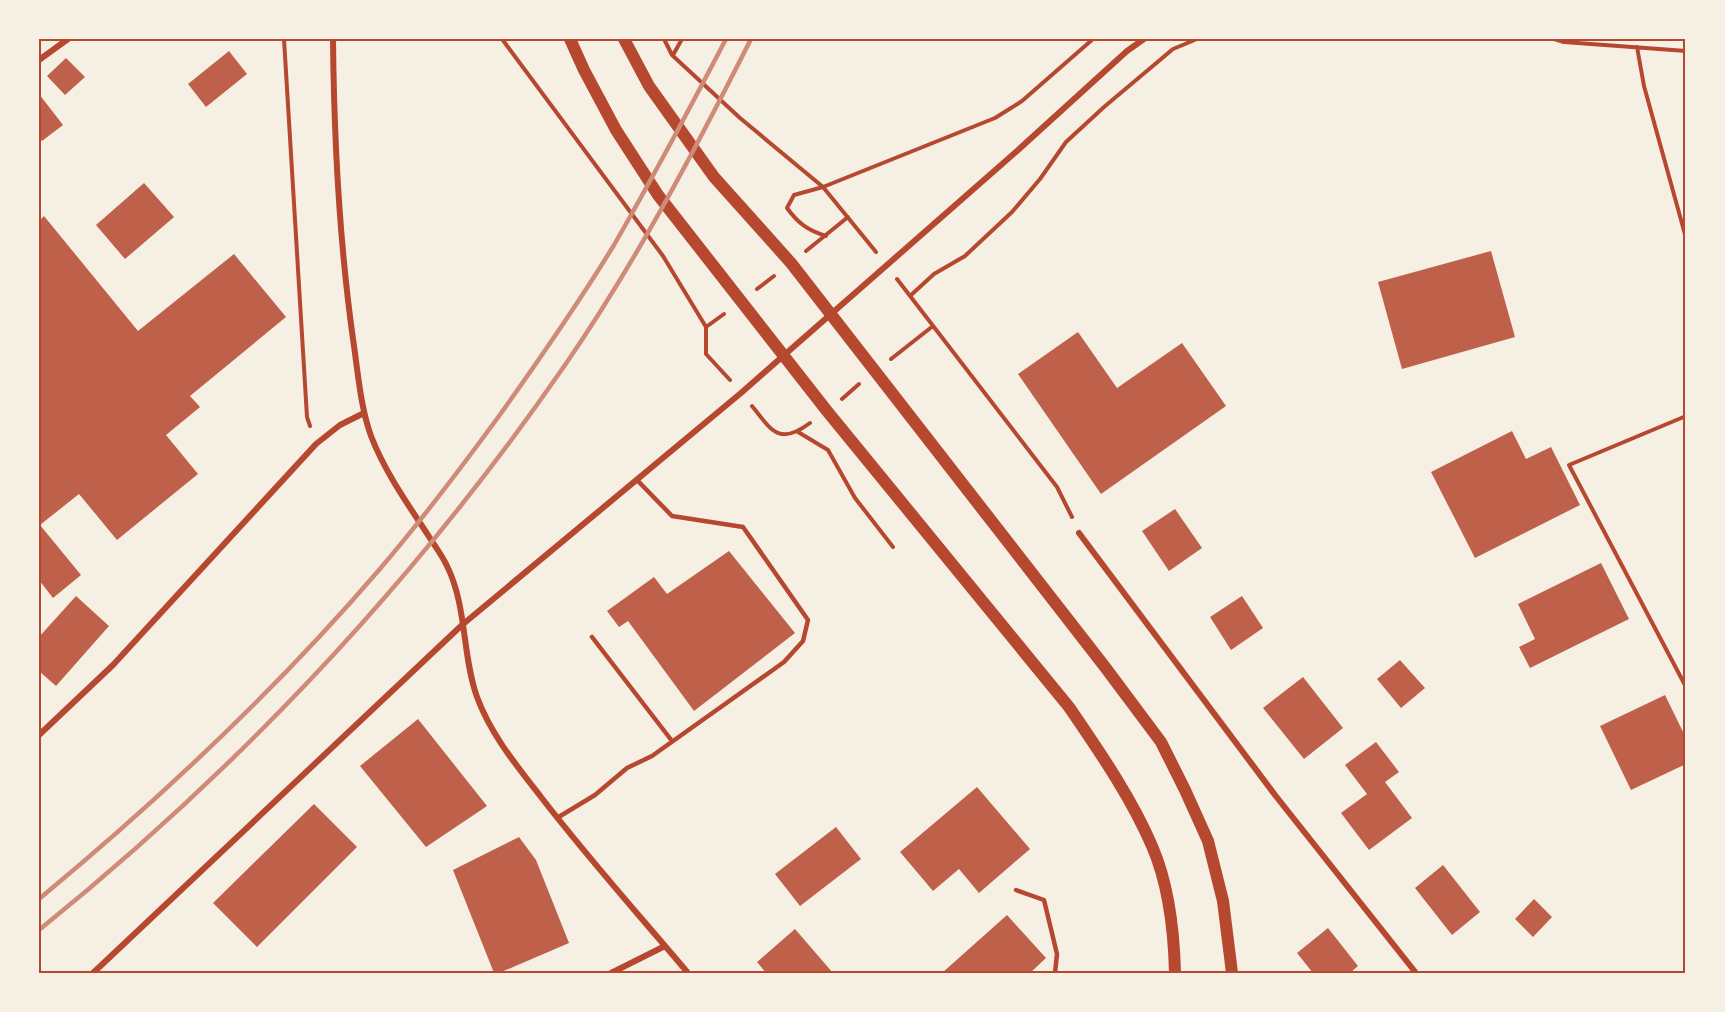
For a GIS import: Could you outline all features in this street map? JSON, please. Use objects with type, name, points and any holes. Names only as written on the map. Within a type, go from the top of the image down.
[{"type":"main road","points":[[570,39],[616,130],[658,195],[783,356],[1069,707],[1100,753],[1132,806],[1153,848],[1167,892],[1174,939],[1175,973]]},
{"type":"main road","points":[[624,39],[649,86],[714,177],[791,263],[1161,742],[1208,841],[1223,901],[1232,973]]},
{"type":"street","points":[[39,60],[68,39]]},
{"type":"street","points":[[333,39],[338,205],[350,316],[364,413],[372,438],[389,474],[447,566],[456,593],[467,660],[477,697],[508,755],[557,818],[688,973]]},
{"type":"street","points":[[93,973],[462,625],[783,356],[1127,51],[1144,39]]},
{"type":"street","points":[[39,735],[113,665],[316,444],[340,425],[364,413]]},
{"type":"street","points":[[1079,533],[1275,795],[1416,973]]},
{"type":"street","points":[[611,973],[665,946]]},
{"type":"lane","points":[[557,818],[595,795],[627,768],[652,756],[784,662],[803,641],[808,620],[743,527],[672,516],[637,480]]},
{"type":"lane","points":[[592,637],[672,741]]},
{"type":"lane","points":[[1016,890],[1044,900],[1057,954],[1055,973]]},
{"type":"path","points":[[284,39],[307,417],[316,444]]},
{"type":"path","points":[[502,39],[663,256],[706,327]]},
{"type":"path","points":[[664,39],[672,56],[740,118],[823,187],[887,265],[1057,487],[1079,533]]},
{"type":"path","points":[[672,56],[682,39]]},
{"type":"path","points":[[826,236],[798,224],[787,208],[794,195],[823,187],[995,118],[1022,101],[1093,39]]},
{"type":"path","points":[[910,296],[934,274],[965,256],[1012,212],[1040,179],[1066,142],[1104,107],[1173,49],[1197,39]]},
{"type":"path","points":[[1554,39],[1686,51]]},
{"type":"path","points":[[1636,48],[1644,86],[1686,238]]},
{"type":"path","points":[[1686,416],[1569,465],[1686,687]]},
{"type":"path","points":[[798,432],[828,450],[855,498],[893,547]]},
{"type":"building","points":[[229,51],[247,74],[206,107],[188,84]]},
{"type":"building","points":[[66,58],[85,77],[65,95],[47,76]]},
{"type":"building","points":[[39,94],[63,125],[42,141],[39,138]]},
{"type":"building","points":[[144,183],[174,217],[125,259],[96,225]]},
{"type":"building","points":[[44,216],[138,331],[234,254],[286,317],[190,396],[200,407],[166,435],[198,474],[117,540],[79,494],[40,525],[81,575],[53,598],[39,580],[39,221]]},
{"type":"building","points":[[1491,251],[1515,337],[1402,369],[1378,282]]},
{"type":"building","points":[[1078,332],[1117,388],[1182,343],[1226,406],[1101,494],[1018,374]]},
{"type":"building","points":[[1512,431],[1526,459],[1551,447],[1580,505],[1475,558],[1431,472]]},
{"type":"building","points":[[1175,509],[1202,548],[1169,571],[1142,531]]},
{"type":"building","points":[[729,551],[795,633],[694,711],[628,621],[619,627],[607,611],[654,577],[667,594]]},
{"type":"building","points":[[1601,563],[1629,619],[1530,668],[1519,647],[1535,639],[1518,604]]},
{"type":"building","points":[[76,596],[109,626],[56,686],[39,671],[39,637]]},
{"type":"building","points":[[1242,596],[1263,628],[1231,650],[1210,617]]},
{"type":"building","points":[[1400,660],[1425,688],[1401,708],[1377,679]]},
{"type":"building","points":[[1303,677],[1343,728],[1304,759],[1263,708]]},
{"type":"building","points":[[1665,695],[1686,738],[1686,764],[1631,790],[1600,726]]},
{"type":"building","points":[[418,719],[487,806],[426,847],[360,766]]},
{"type":"building","points":[[1376,742],[1399,772],[1385,782],[1412,818],[1369,850],[1341,813],[1367,794],[1345,765]]},
{"type":"building","points":[[977,787],[1030,849],[979,893],[959,869],[933,891],[900,852]]},
{"type":"building","points":[[314,804],[357,847],[257,947],[213,903]]},
{"type":"building","points":[[836,827],[861,859],[800,906],[775,874]]},
{"type":"building","points":[[519,837],[536,860],[569,943],[499,973],[494,973],[453,870]]},
{"type":"building","points":[[1443,865],[1480,912],[1452,935],[1415,888]]},
{"type":"building","points":[[1534,899],[1552,917],[1533,937],[1515,919]]},
{"type":"building","points":[[1007,915],[1046,958],[1030,973],[942,973]]},
{"type":"building","points":[[1328,928],[1358,966],[1350,973],[1313,973],[1297,953]]},
{"type":"building","points":[[795,929],[833,973],[766,973],[757,962]]},
{"type":"railway","points":[[39,899],[129,822],[216,742],[300,658],[379,570],[425,513],[514,395],[614,245],[726,39]]},
{"type":"railway","points":[[39,930],[113,868],[255,736],[387,595],[449,520],[508,444],[591,326],[686,164],[751,39]]}]
